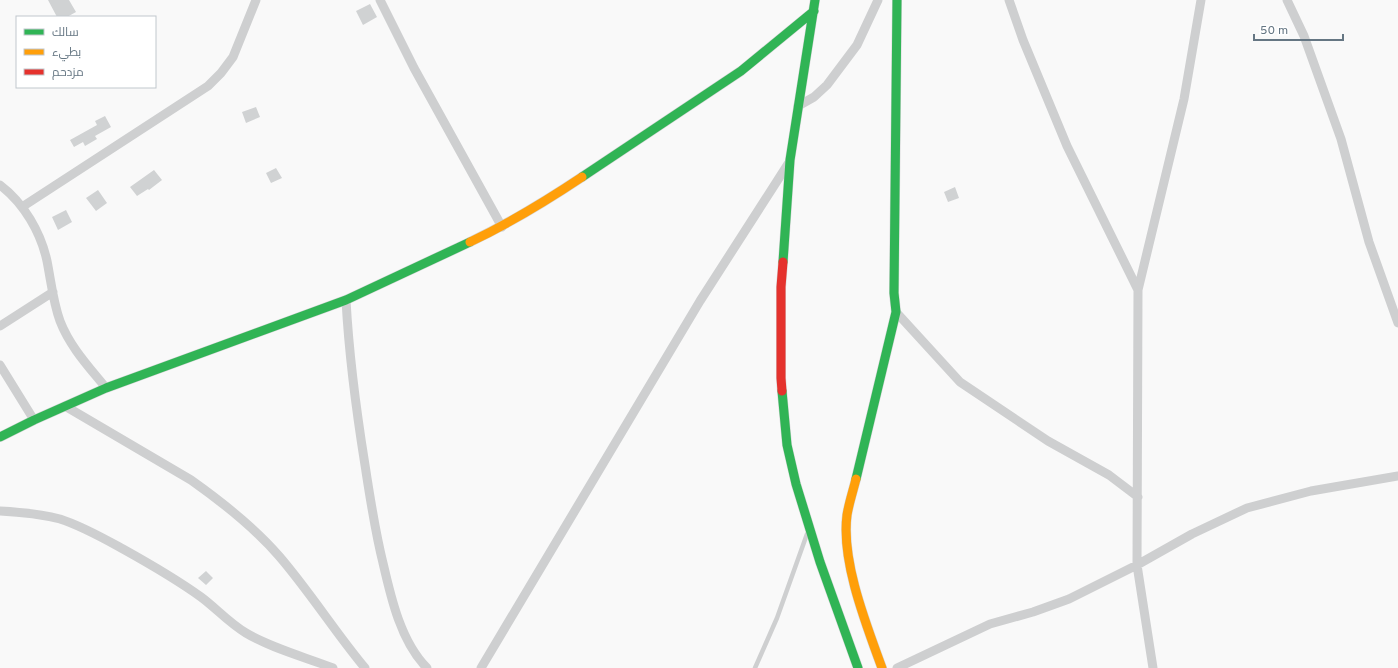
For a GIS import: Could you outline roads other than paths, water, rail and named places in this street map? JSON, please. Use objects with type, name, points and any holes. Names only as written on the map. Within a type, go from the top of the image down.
[{"type":"street","points":[[22,208],[208,86],[222,73],[233,56],[256,0]]},
{"type":"street","points":[[380,0],[414,68],[502,227]]},
{"type":"street","points":[[815,0],[790,160],[781,287],[781,378],[785,428],[796,484],[809,527],[858,668]]},
{"type":"street","points":[[798,106],[814,97],[827,85],[856,45],[878,0]]},
{"type":"street","points":[[882,668],[856,594],[846,539],[847,515],[896,312],[894,293],[897,0]]},
{"type":"street","points":[[1009,0],[1023,40],[1067,146],[1138,290]]},
{"type":"street","points":[[1153,668],[1137,565],[1138,290],[1184,99],[1201,0]]},
{"type":"street","points":[[1287,0],[1304,36],[1341,139],[1369,242],[1398,323]]},
{"type":"street","points":[[0,437],[106,388],[346,300],[502,227],[541,204],[741,71],[814,10]]},
{"type":"street","points":[[481,668],[700,301],[790,160]]},
{"type":"street","points":[[0,185],[22,208],[38,231],[60,320],[69,341],[106,388]]},
{"type":"street","points":[[0,326],[53,292]]},
{"type":"street","points":[[346,300],[349,355],[373,521],[390,594],[398,619],[409,642],[427,668]]},
{"type":"street","points":[[896,312],[960,382],[1048,442],[1109,475],[1138,497]]},
{"type":"street","points":[[0,365],[34,420]]},
{"type":"street","points":[[65,406],[191,480],[206,490],[240,518],[278,555],[366,668]]},
{"type":"street","points":[[897,668],[990,624],[1033,612],[1069,599],[1137,565],[1192,534],[1247,508],[1311,491],[1398,476]]},
{"type":"street","points":[[0,511],[32,513],[74,524],[106,540],[175,579],[204,599],[233,624],[258,640],[333,668]]},
{"type":"lane","points":[[755,668],[777,618],[809,527]]}]
